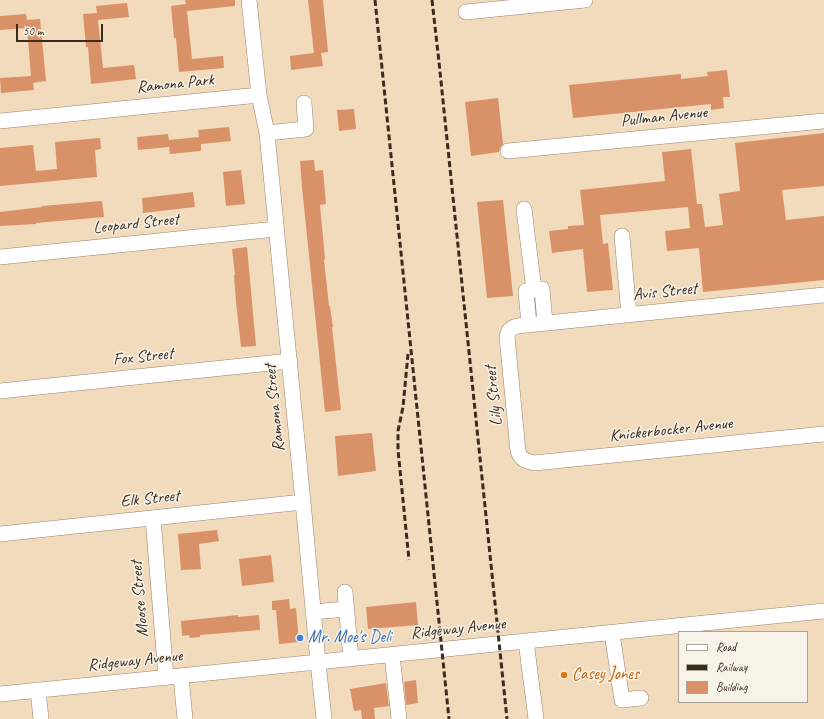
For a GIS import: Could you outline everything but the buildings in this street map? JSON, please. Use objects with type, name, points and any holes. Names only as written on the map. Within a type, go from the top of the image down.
[{"type":"street","points":[[249,0],[259,95]]},
{"type":"street","points":[[466,12],[585,0]]},
{"type":"street","name":"Ramona Park","points":[[0,121],[259,95]]},
{"type":"street","name":"Ramona Street","points":[[259,95],[267,133],[324,719]]},
{"type":"street","points":[[267,133],[306,129],[304,104]]},
{"type":"street","name":"Pullman Avenue","points":[[508,151],[824,121]]},
{"type":"street","points":[[524,209],[534,290]]},
{"type":"street","name":"Leopard Street","points":[[0,256],[276,229]]},
{"type":"street","points":[[622,236],[629,315]]},
{"type":"street","points":[[529,325],[526,291],[542,289],[545,323]]},
{"type":"street","name":"Avis Street","points":[[511,328],[545,323],[824,295]]},
{"type":"street","name":"Lily Street","points":[[511,328],[508,331],[507,337],[518,451],[519,455],[523,459]]},
{"type":"street","name":"Fox Street","points":[[0,391],[290,361]]},
{"type":"street","name":"Knickerbocker Avenue","points":[[523,459],[526,462],[534,463],[824,434]]},
{"type":"street","name":"Elk Street","points":[[0,534],[304,502]]},
{"type":"street","name":"Moose Street","points":[[153,518],[173,677],[185,719]]},
{"type":"street","points":[[345,592],[351,659]]},
{"type":"street","points":[[313,612],[346,609]]},
{"type":"street","name":"Ridgeway Avenue","points":[[0,694],[824,611]]},
{"type":"street","points":[[612,633],[622,700],[641,698]]},
{"type":"street","points":[[526,641],[536,719]]},
{"type":"street","points":[[392,654],[399,719]]},
{"type":"street","points":[[38,690],[41,719]]},
{"type":"railway","points":[[375,0],[449,719]]},
{"type":"railway","points":[[432,0],[507,719]]},
{"type":"railway","points":[[408,354],[403,407],[398,431],[398,450],[409,560]]},
{"type":"place","name":"Mr. Moe's Deli","points":[[300,638]]},
{"type":"place","name":"Casey Jones","points":[[564,675]]}]
